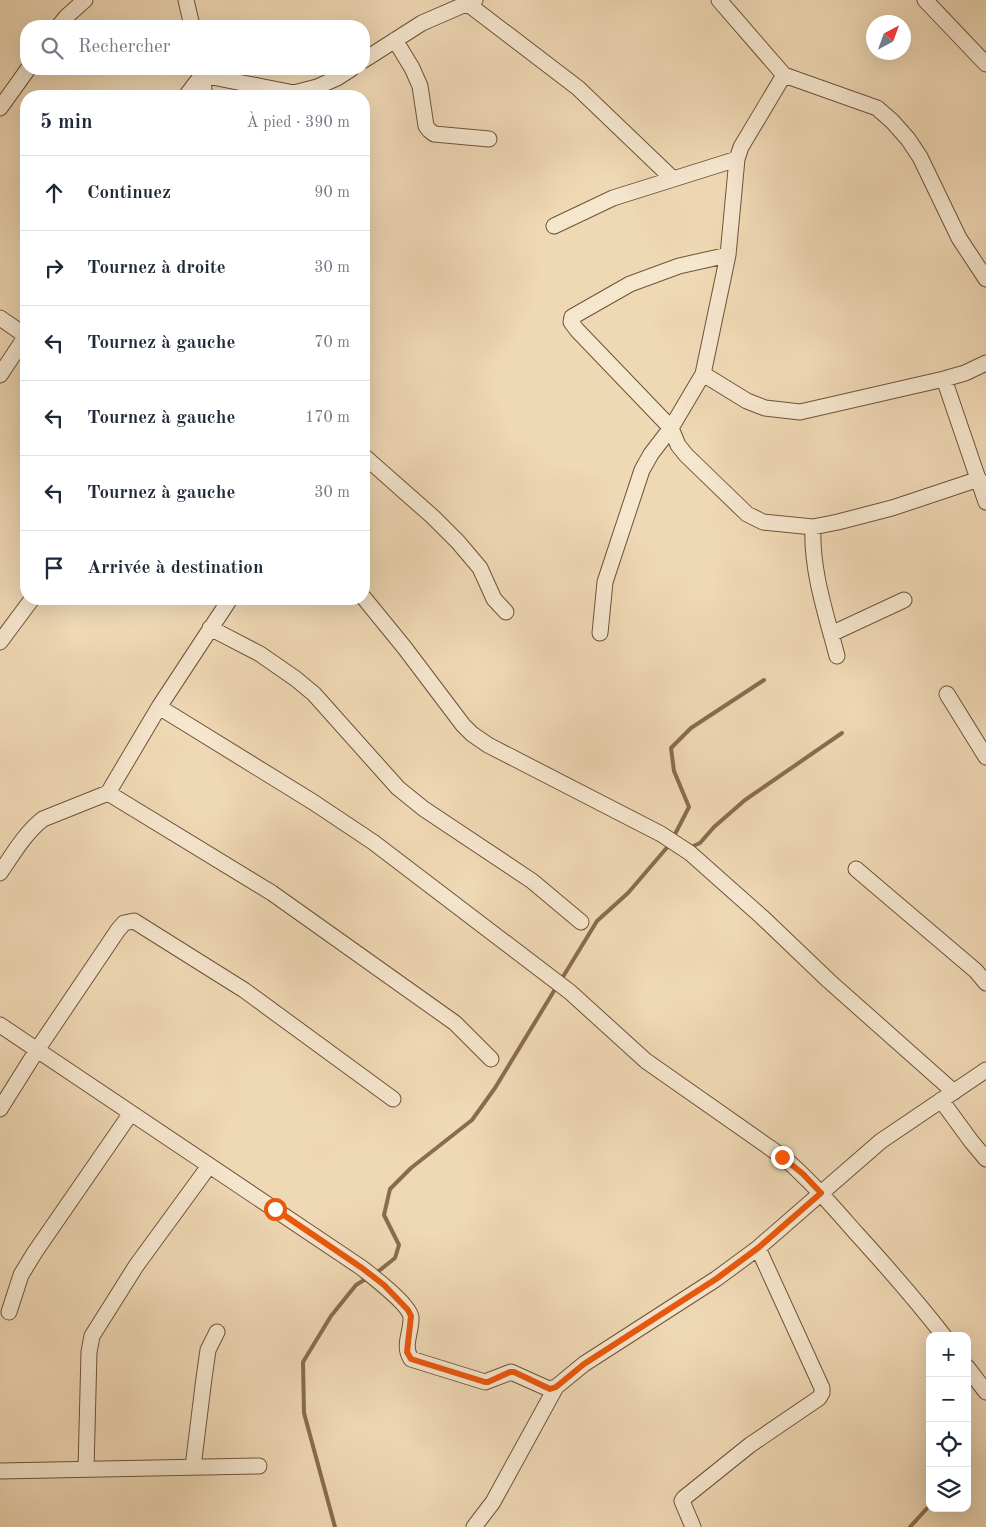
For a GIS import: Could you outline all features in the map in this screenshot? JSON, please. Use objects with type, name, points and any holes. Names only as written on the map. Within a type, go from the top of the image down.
[{"type":"street","points":[[64,20],[86,0]]},
{"type":"street","points":[[186,0],[191,20]]},
{"type":"street","points":[[719,0],[784,75],[877,108],[892,121],[908,139],[920,157],[959,238],[986,279]]},
{"type":"street","points":[[925,0],[986,64]]},
{"type":"street","points":[[370,56],[422,22],[471,2],[578,88],[673,179]]},
{"type":"street","points":[[395,40],[412,68],[420,86],[426,126],[429,130],[434,134],[489,139]]},
{"type":"street","points":[[0,108],[24,75]]},
{"type":"street","points":[[190,90],[200,75]]},
{"type":"street","points":[[202,75],[204,90]]},
{"type":"street","points":[[215,75],[281,90]]},
{"type":"street","points":[[306,90],[317,87],[341,75]]},
{"type":"street","points":[[600,633],[604,582],[642,470],[651,454],[671,428],[703,374],[728,255],[737,159],[741,147],[784,75]]},
{"type":"street","points":[[554,226],[613,198],[737,159]]},
{"type":"street","points":[[728,255],[679,266],[630,284],[572,317],[571,322],[671,428],[678,445],[686,455],[747,514],[763,522],[813,527],[892,508],[978,479]]},
{"type":"street","points":[[0,318],[20,332]]},
{"type":"street","points":[[0,376],[20,345]]},
{"type":"street","points":[[703,374],[747,401],[765,408],[800,412],[944,379],[965,373],[986,363]]},
{"type":"street","points":[[944,379],[986,502]]},
{"type":"street","points":[[370,461],[433,517],[458,542],[480,568],[494,599],[506,612]]},
{"type":"street","points":[[813,527],[812,541],[820,587],[837,656]]},
{"type":"street","points":[[831,634],[904,600]]},
{"type":"street","points":[[0,642],[28,605]]},
{"type":"street","points":[[0,873],[34,825],[44,818],[108,793],[159,707],[226,605]]},
{"type":"street","points":[[370,605],[472,734],[488,745],[662,834],[690,853],[762,917],[947,1096],[986,1159]]},
{"type":"street","points":[[210,628],[260,654],[296,679],[319,700],[398,788],[424,809],[532,882],[580,922]]},
{"type":"street","points":[[947,694],[986,757]]},
{"type":"street","points":[[159,707],[313,802],[373,842],[570,992],[646,1061],[782,1157],[803,1174],[821,1193],[911,1294],[941,1332]]},
{"type":"street","points":[[108,793],[272,893],[455,1023],[491,1059]]},
{"type":"street","points":[[856,869],[976,971],[986,983]]},
{"type":"street","points":[[0,1109],[37,1050],[118,930],[124,923],[134,921],[244,990],[393,1099]]},
{"type":"street","points":[[0,1024],[362,1268],[384,1285],[408,1310],[411,1316],[407,1352],[411,1359],[485,1382],[510,1372],[550,1389],[556,1387],[584,1364],[716,1279],[758,1248],[881,1141],[986,1070]]},
{"type":"street","points":[[9,1312],[22,1275],[35,1252],[131,1113]]},
{"type":"street","points":[[86,1469],[89,1352],[92,1336],[136,1266],[209,1166]]},
{"type":"street","points":[[693,1527],[682,1501],[684,1498],[750,1445],[819,1398],[822,1393],[822,1388],[758,1248]]},
{"type":"street","points":[[193,1467],[208,1350],[217,1332]]},
{"type":"street","points":[[971,1372],[986,1392]]},
{"type":"street","points":[[474,1527],[493,1502],[556,1387]]},
{"type":"street","points":[[0,1470],[259,1466]]},
{"type":"waterway","points":[[673,838],[689,807],[674,771],[671,748],[691,728],[764,680]]},
{"type":"waterway","points":[[691,847],[700,843],[714,827],[745,800],[842,733]]},
{"type":"waterway","points":[[561,980],[597,921],[628,893],[670,844]]},
{"type":"waterway","points":[[375,1274],[395,1258],[399,1245],[384,1215],[390,1189],[411,1168],[472,1120],[495,1088],[557,986]]},
{"type":"waterway","points":[[335,1527],[304,1413],[303,1362],[331,1316],[356,1285],[369,1277]]},
{"type":"waterway","points":[[910,1527],[926,1509]]},
{"type":"route","points":[[275,1209],[362,1268],[384,1285],[408,1310],[411,1316],[407,1352],[411,1359],[485,1382],[514,1372],[550,1389],[556,1387],[584,1364],[716,1279],[758,1248],[821,1193],[803,1174],[782,1157]]}]
